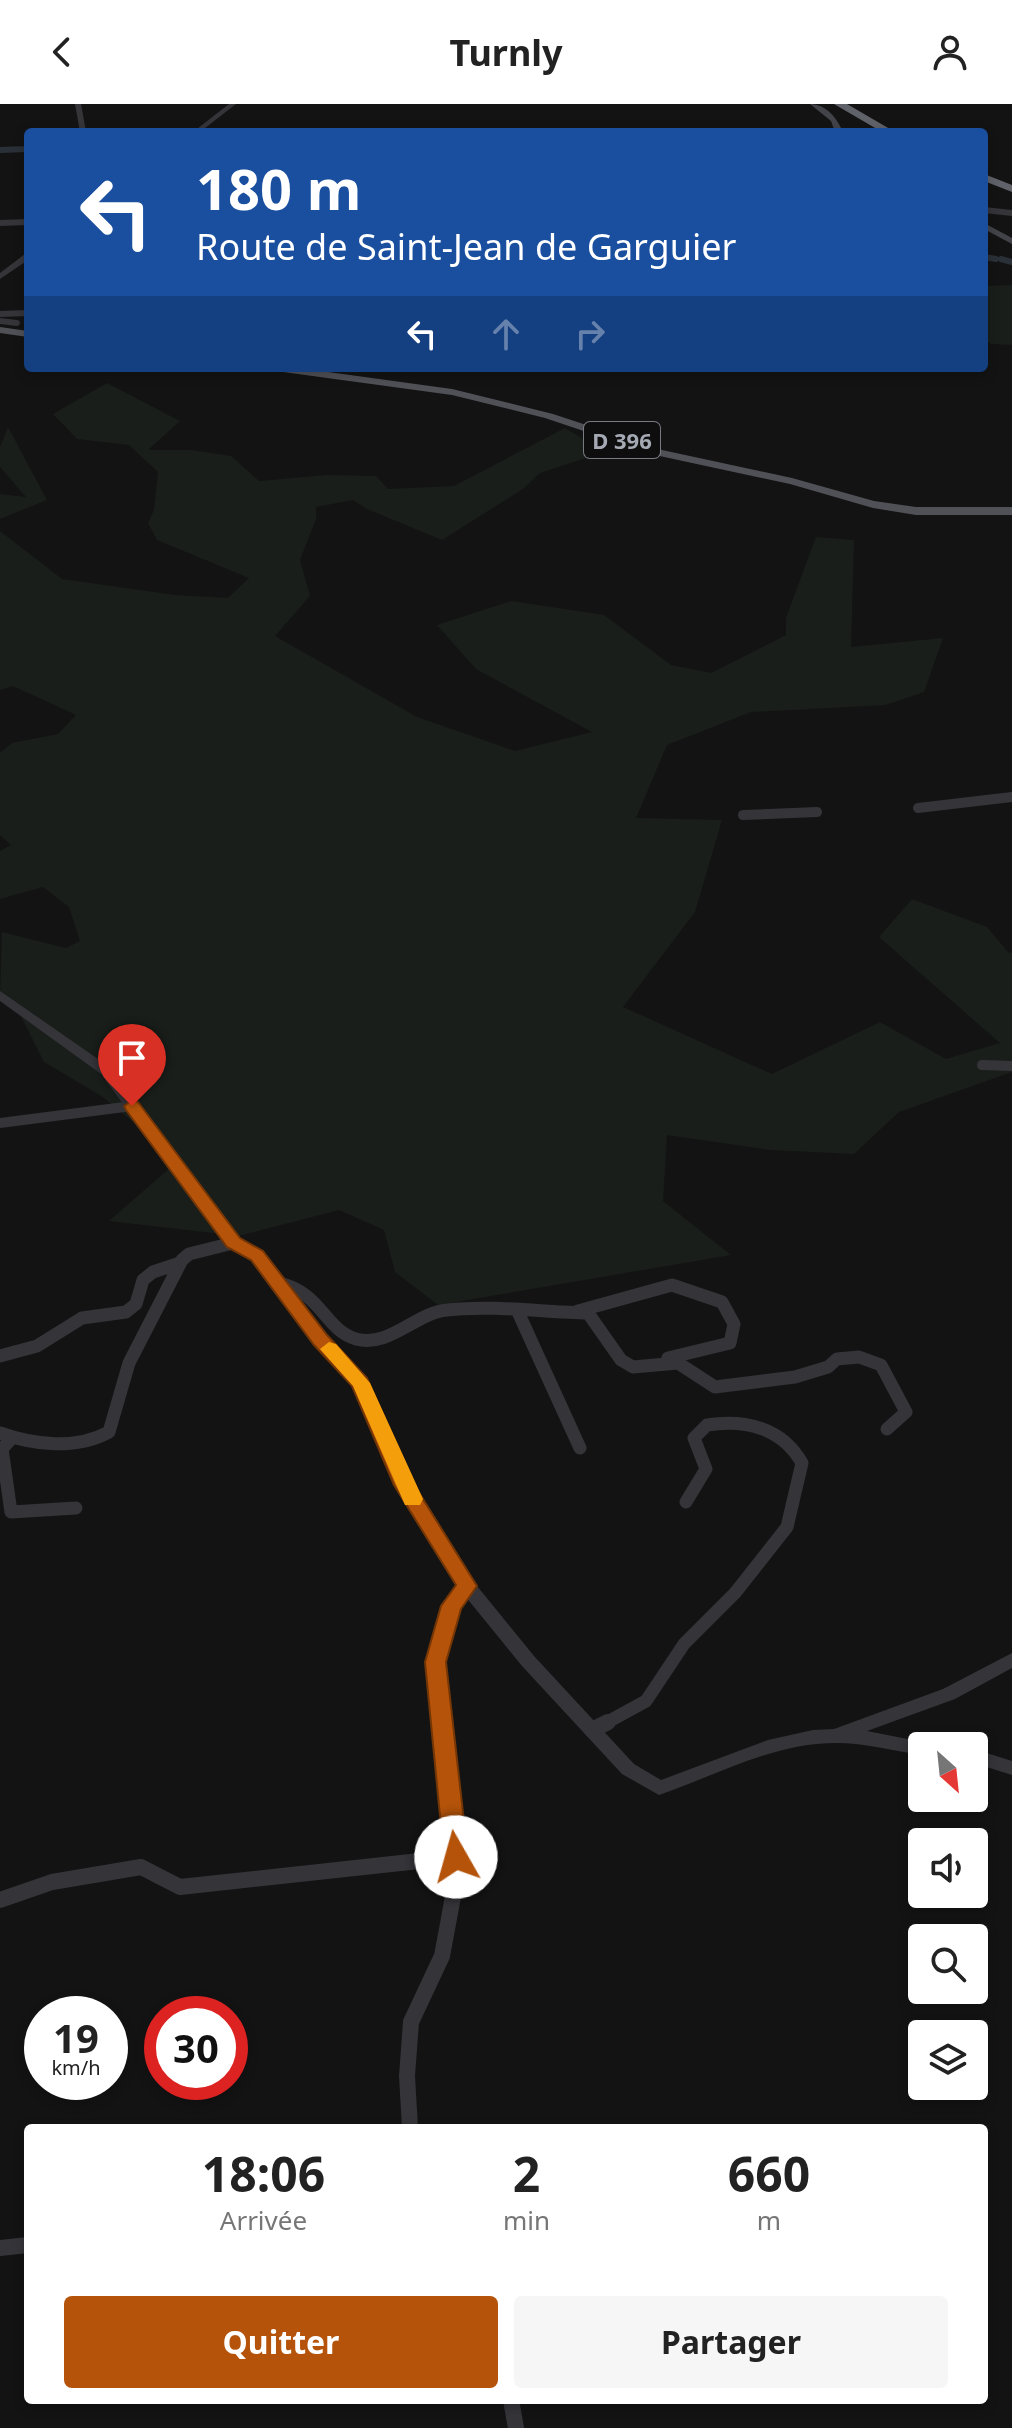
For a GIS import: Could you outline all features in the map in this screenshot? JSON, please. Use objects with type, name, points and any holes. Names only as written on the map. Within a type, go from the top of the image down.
[{"type":"highway","points":[[829,104],[873,128]]},
{"type":"highway","points":[[839,104],[883,128]]},
{"type":"highway","points":[[988,181],[1012,192]]},
{"type":"main road","points":[[814,104],[834,120],[837,128]]},
{"type":"main road","points":[[988,228],[1012,241]]},
{"type":"main road","points":[[0,330],[24,333]]},
{"type":"main road","name":"D 396","points":[[305,372],[452,392],[549,416],[659,453],[792,481],[873,504],[916,511],[1012,511]]},
{"type":"street","points":[[78,104],[82,128]]},
{"type":"street","points":[[201,128],[233,104]]},
{"type":"street","points":[[988,210],[1012,213]]},
{"type":"street","points":[[0,223],[24,222]]},
{"type":"street","points":[[0,277],[24,259]]},
{"type":"street","points":[[0,314],[24,313]]},
{"type":"street","points":[[0,321],[17,323]]},
{"type":"street","points":[[918,808],[1012,797]]},
{"type":"street","points":[[743,815],[817,812]]},
{"type":"street","points":[[0,995],[106,1071],[233,1243],[257,1256],[321,1340],[361,1383],[404,1485],[467,1586],[528,1661],[628,1769],[659,1788],[761,1749],[836,1736],[949,1694],[1012,1660]]},
{"type":"street","points":[[982,1065],[1012,1066]]},
{"type":"street","points":[[0,1123],[132,1106]]},
{"type":"street","points":[[76,1508],[11,1516],[2,1449],[6,1436],[26,1442],[86,1442],[109,1432],[129,1363],[180,1263],[189,1254],[233,1243]]},
{"type":"street","points":[[0,1356],[37,1346],[82,1318],[126,1312],[136,1304],[143,1280],[153,1272],[180,1263]]},
{"type":"street","points":[[279,1283],[304,1288],[343,1333],[358,1340],[382,1338],[429,1314],[447,1310],[508,1309],[593,1315],[621,1360],[633,1367],[678,1363],[715,1387],[795,1377],[828,1367],[837,1359],[859,1357],[881,1365],[906,1412],[887,1429]]},
{"type":"street","points":[[570,1314],[672,1285],[703,1293],[727,1307],[734,1324],[730,1343],[686,1356],[662,1358],[652,1366]]},
{"type":"street","points":[[518,1312],[580,1448]]},
{"type":"street","points":[[592,1730],[646,1701],[684,1644],[753,1571],[787,1527],[802,1463],[791,1443],[781,1435],[742,1423],[707,1425],[694,1438],[706,1469],[686,1502]]},
{"type":"street","points":[[410,2124],[407,2076],[411,2022],[442,1956],[452,1917],[456,1857],[435,1662],[451,1606],[467,1586]]},
{"type":"street","points":[[836,1736],[908,1746]]},
{"type":"street","points":[[988,1760],[1012,1768]]},
{"type":"street","points":[[0,1900],[52,1882],[141,1867],[151,1868],[169,1885],[180,1887],[456,1857]]},
{"type":"street","points":[[0,2248],[24,2245]]},
{"type":"street","points":[[512,2404],[516,2428]]},
{"type":"shaded area","points":[[1012,285],[1012,345],[988,341],[988,286]]},
{"type":"shaded area","points":[[107,383],[180,421],[148,450],[191,450],[231,456],[259,481],[327,475],[376,476],[388,489],[454,486],[565,428],[598,448],[589,457],[540,473],[523,489],[442,540],[367,509],[353,500],[316,507],[316,519],[300,560],[310,596],[275,636],[417,717],[515,751],[592,732],[476,669],[437,625],[511,601],[604,615],[671,665],[711,673],[786,635],[786,618],[816,537],[854,540],[851,647],[943,638],[924,692],[885,705],[751,712],[667,745],[636,818],[722,820],[695,912],[623,1007],[772,1074],[880,1022],[946,1059],[1000,1043],[879,937],[912,899],[987,927],[1012,953],[1012,1072],[899,1112],[854,1154],[771,1150],[667,1135],[663,1201],[731,1255],[438,1305],[395,1272],[384,1230],[339,1210],[239,1236],[109,1221],[179,1160],[103,1097],[44,1062],[21,1016],[0,998],[2,932],[66,948],[80,941],[69,907],[43,887],[0,899],[0,851],[11,845],[0,835],[0,753],[12,743],[58,734],[76,715],[13,686],[0,690],[0,531],[62,579],[175,595],[228,598],[249,578],[157,540],[148,523],[154,510],[158,472],[129,445],[77,439],[53,414]]},
{"type":"shaded area","points":[[8,427],[47,500],[0,519],[0,494],[26,497],[0,467],[0,447]]},
{"type":"waterway","points":[[0,150],[24,149]]},
{"type":"waterway","points":[[988,258],[996,259]]},
{"type":"waterway","points":[[1001,259],[1012,262]]},
{"type":"slow traffic","points":[[329,1349],[361,1383],[404,1485],[413,1499]]},
{"type":"route","points":[[132,1106],[233,1243],[257,1256],[321,1340],[361,1383],[404,1485],[467,1586],[451,1606],[435,1662],[456,1857]]}]
